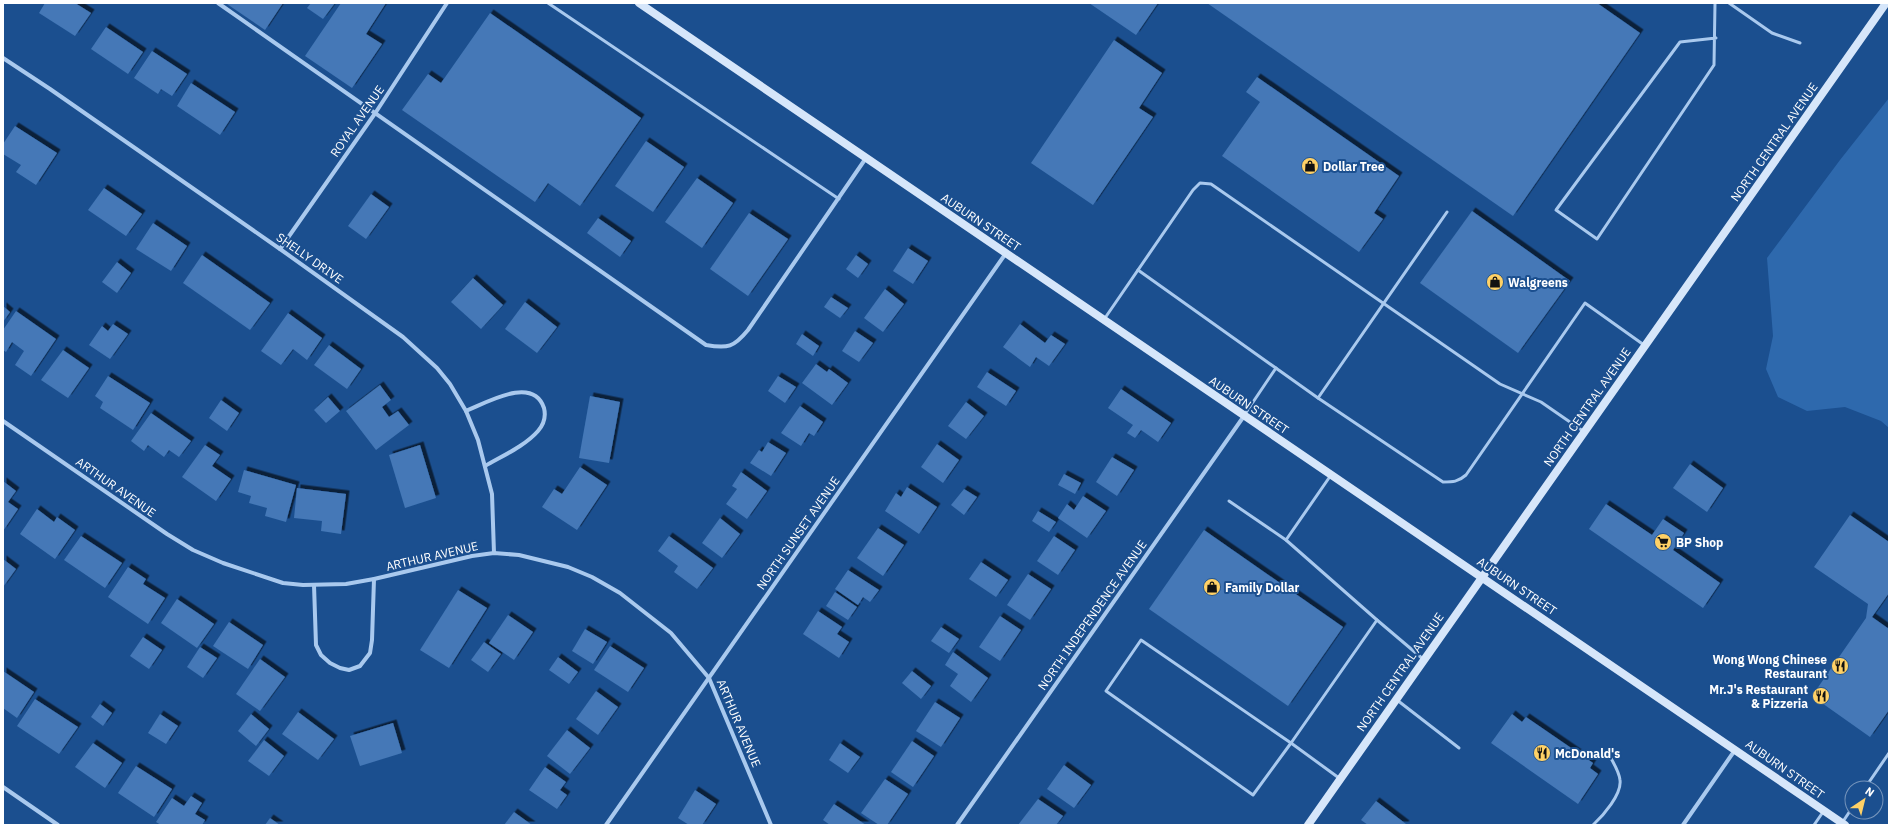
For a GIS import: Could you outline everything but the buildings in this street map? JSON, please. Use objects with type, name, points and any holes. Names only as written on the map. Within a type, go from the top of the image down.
[{"type":"main road","name":"AUBURN STREET","points":[[639,3],[1844,824]]},
{"type":"main road","name":"NORTH CENTRAL AVENUE","points":[[1308,825],[1395,699],[1886,3]]},
{"type":"street","points":[[218,3],[376,112],[706,345],[719,347],[731,346],[738,342],[748,330],[866,158]]},
{"type":"street","name":"ROYAL AVENUE","points":[[280,248],[376,112],[447,3]]},
{"type":"street","name":"SHELLY DRIVE","points":[[3,58],[280,248],[419,350],[450,384],[472,423],[492,494],[494,554]]},
{"type":"street","name":"NORTH SUNSET AVENUE","points":[[606,825],[1006,253]]},
{"type":"street","points":[[466,411],[511,393],[530,393],[536,396],[542,404],[545,413],[544,422],[539,430],[530,438],[485,466]]},
{"type":"street","name":"NORTH INDEPENDENCE AVENUE","points":[[957,825],[1244,416]]},
{"type":"street","name":"ARTHUR AVENUE","points":[[3,421],[167,534],[193,550],[223,563],[282,583],[314,585],[346,584],[472,556],[494,554],[519,555],[568,568],[592,577],[620,593],[670,633],[709,678],[771,825]]},
{"type":"street","points":[[314,585],[316,645],[321,655],[330,663],[340,668],[350,670],[360,666],[370,654],[372,640],[374,579]]},
{"type":"street","points":[[1683,825],[1736,750]]},
{"type":"street","points":[[3,787],[58,825]]},
{"type":"lane","points":[[548,3],[839,199]]},
{"type":"lane","points":[[1715,3],[1716,38],[1714,65],[1598,239],[1556,210],[1680,42],[1716,38]]},
{"type":"lane","points":[[1729,3],[1772,33],[1800,43]]},
{"type":"lane","points":[[1103,320],[1193,190],[1200,183],[1206,182],[1217,187],[1500,384],[1541,402],[1584,432]]},
{"type":"lane","points":[[1318,398],[1447,212]]},
{"type":"lane","points":[[1138,270],[1318,398],[1443,482],[1455,482],[1466,475],[1585,303],[1645,346]]},
{"type":"lane","points":[[1244,416],[1276,368]]},
{"type":"lane","points":[[1286,540],[1331,475]]},
{"type":"lane","points":[[1229,501],[1286,540],[1424,659]]},
{"type":"lane","points":[[1340,778],[1291,743],[1141,640],[1106,691],[1253,795],[1291,743],[1377,620]]},
{"type":"lane","points":[[1395,699],[1459,748]]},
{"type":"lane","points":[[1870,780],[1889,753]]},
{"type":"lane","points":[[1594,825],[1602,817],[1618,791],[1620,781],[1617,770],[1609,755]]},
{"type":"lane","points":[[1814,825],[1824,810]]},
{"type":"shaded area","points":[[1889,98],[1889,428],[1881,421],[1845,407],[1807,411],[1778,397],[1766,369],[1773,336],[1767,258],[1840,160]]},
{"type":"place","name":"Dollar Tree","points":[[1310,166]]},
{"type":"place","name":"Walgreens","points":[[1495,282]]},
{"type":"place","name":"BP Shop","points":[[1663,542]]},
{"type":"place","name":"Family Dollar","points":[[1212,587]]},
{"type":"place","name":"Wong Wong Chinese Restaurant","points":[[1840,666]]},
{"type":"place","name":"Mr.J's Restaurant & Pizzeria","points":[[1821,696]]},
{"type":"place","name":"McDonald's","points":[[1542,753]]}]
